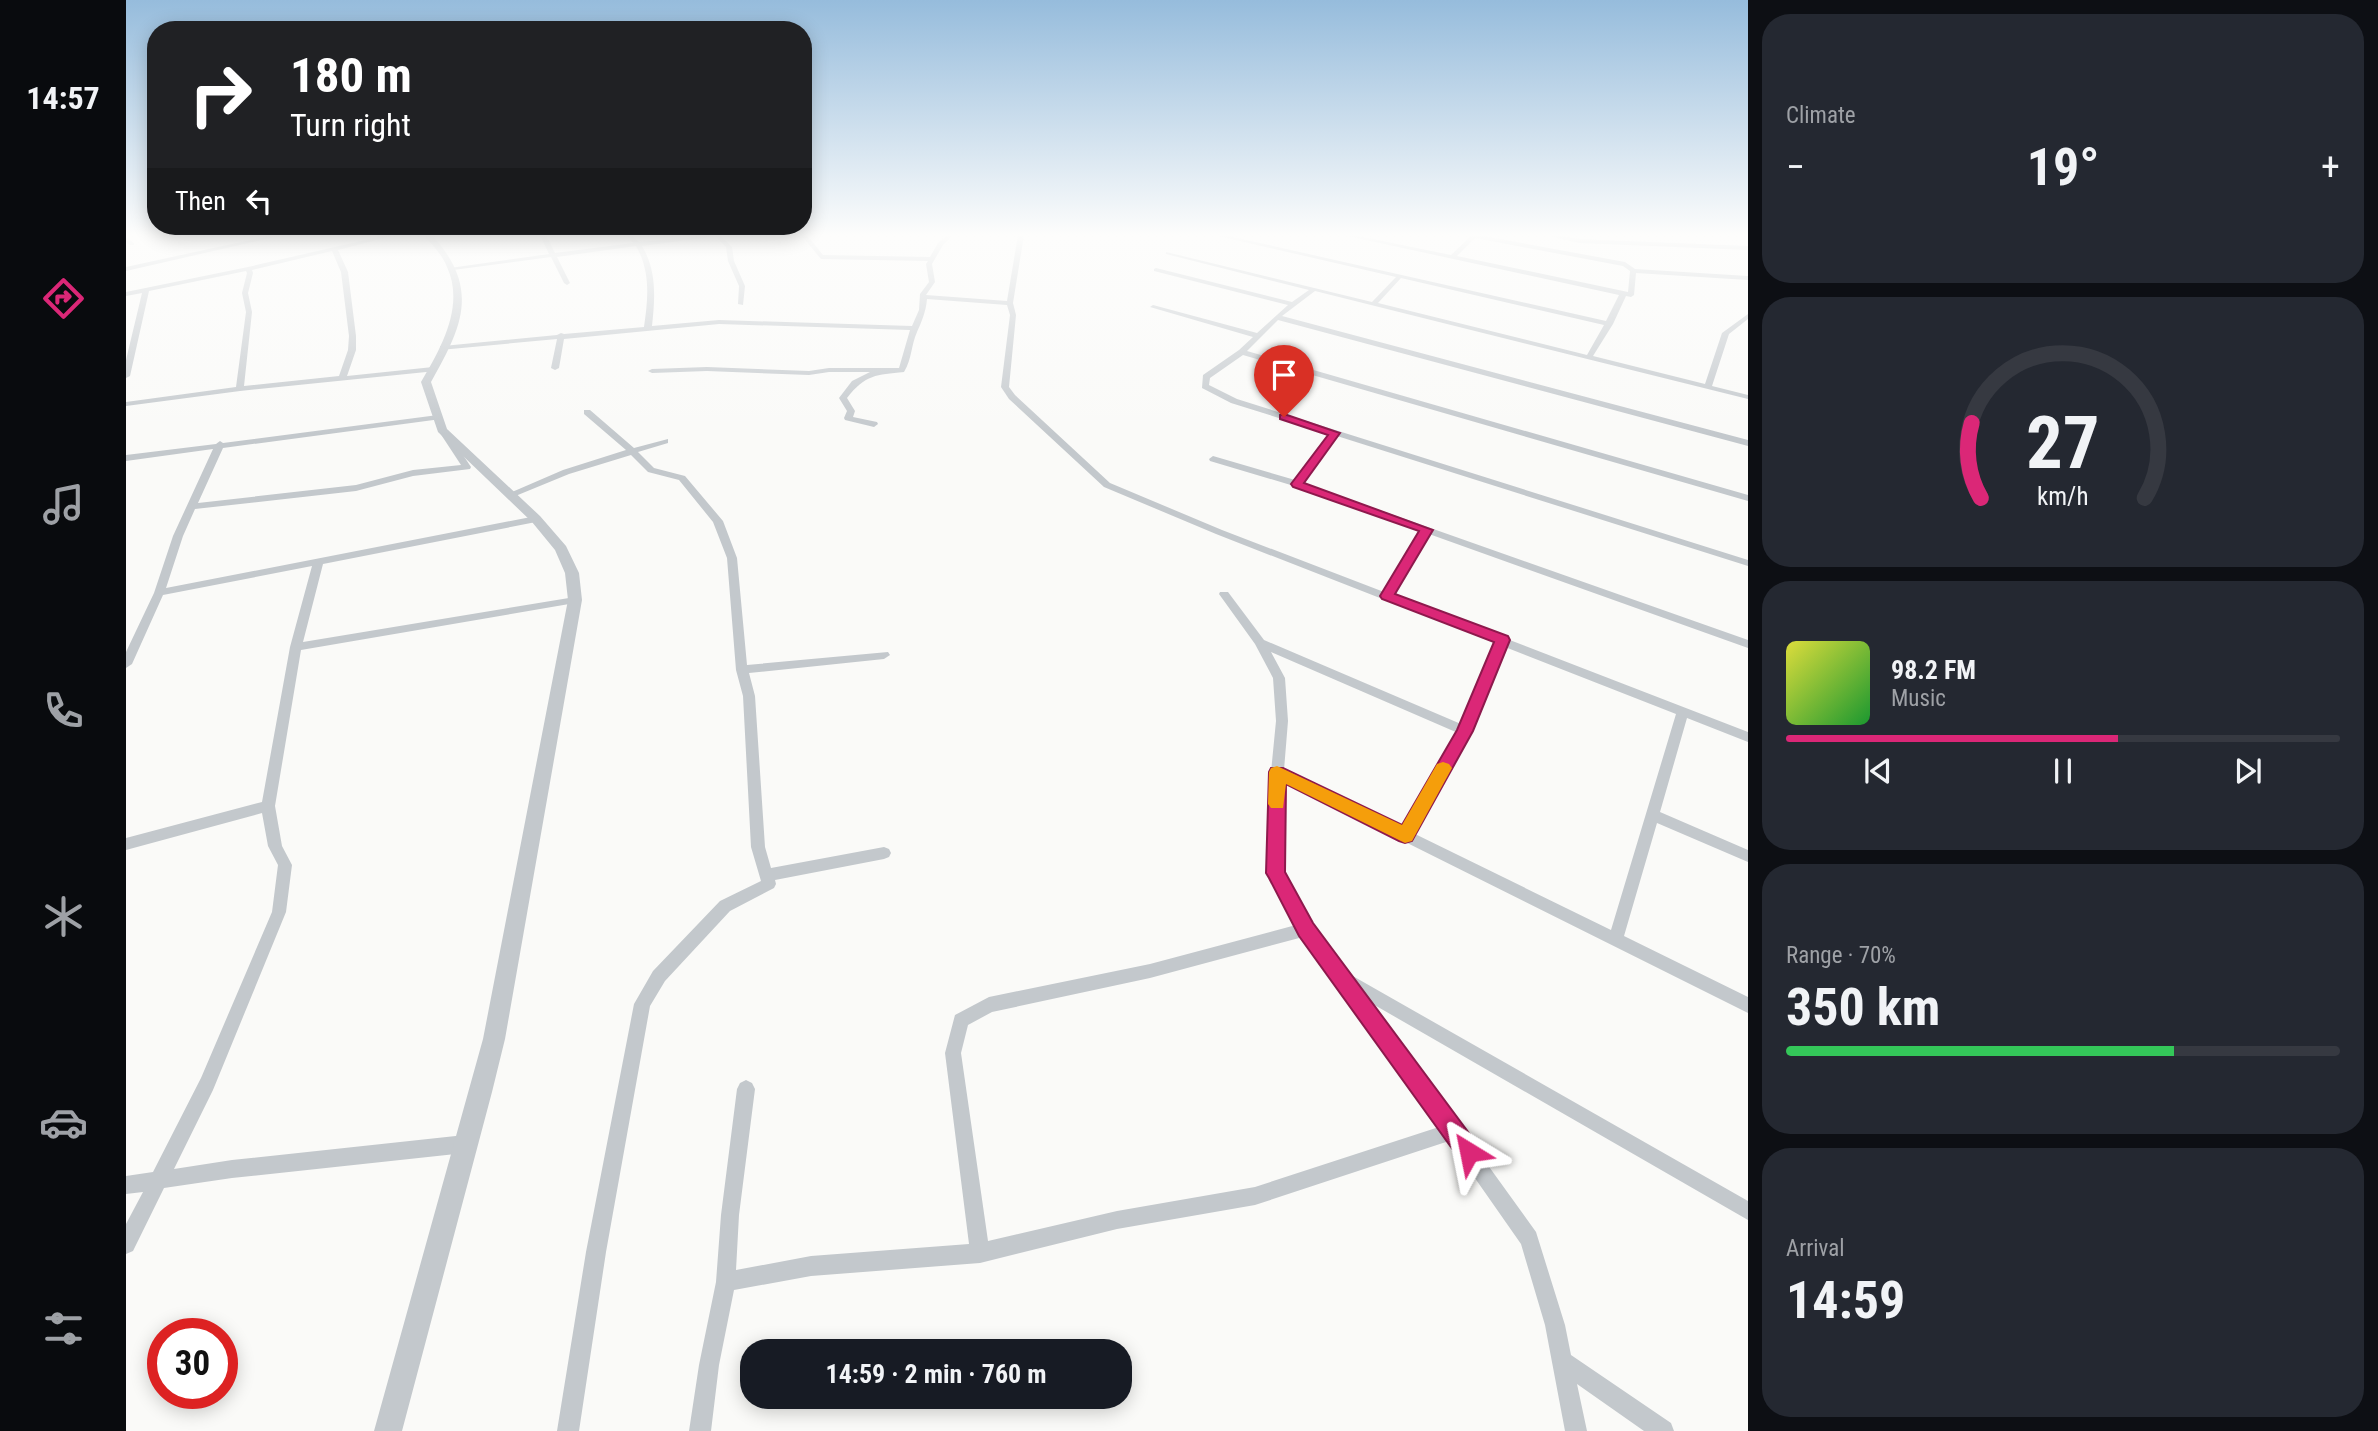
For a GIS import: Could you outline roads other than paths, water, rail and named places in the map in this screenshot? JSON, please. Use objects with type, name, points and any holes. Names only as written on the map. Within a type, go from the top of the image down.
[{"type":"street","points":[[126,376],[143,302]]},
{"type":"street","points":[[240,389],[249,312],[247,302]]},
{"type":"street","points":[[342,379],[352,356],[354,336],[349,302]]},
{"type":"street","points":[[192,506],[356,488],[413,473],[467,467],[440,424],[426,382],[443,348],[458,302]]},
{"type":"street","points":[[648,327],[651,302]]},
{"type":"street","points":[[652,372],[707,369],[809,373],[829,370],[901,370],[907,361],[913,331],[925,308],[923,302]]},
{"type":"street","points":[[992,302],[1010,303],[1013,315],[1005,387],[1012,397],[1107,485],[1219,532],[1748,737]]},
{"type":"street","points":[[1282,302],[1295,305]]},
{"type":"street","points":[[1299,302],[1278,317],[1242,352],[1206,377],[1205,386],[1234,401],[1748,563]]},
{"type":"street","points":[[1362,302],[1748,397]]},
{"type":"street","points":[[1374,305],[1377,302]]},
{"type":"street","points":[[1512,302],[1609,324]]},
{"type":"street","points":[[1589,357],[1619,302]]},
{"type":"street","points":[[1153,307],[1258,336]]},
{"type":"street","points":[[1708,386],[1726,333],[1744,322],[1748,316]]},
{"type":"street","points":[[1278,317],[1748,443]]},
{"type":"street","points":[[443,348],[719,322],[916,328]]},
{"type":"street","points":[[555,368],[561,335]]},
{"type":"street","points":[[1242,352],[1748,498]]},
{"type":"street","points":[[126,404],[433,369]]},
{"type":"street","points":[[874,424],[848,418],[851,411],[843,398],[855,383],[880,371]]},
{"type":"street","points":[[568,1431],[596,1252],[642,1004],[659,976],[725,906],[769,884],[758,847],[749,696],[742,670],[732,558],[718,521],[682,478],[651,470],[587,412]]},
{"type":"street","points":[[126,458],[220,444],[440,424]]},
{"type":"street","points":[[388,1431],[494,1039],[575,600],[572,573],[561,549],[536,519],[440,424]]},
{"type":"street","points":[[1297,484],[1335,433]]},
{"type":"street","points":[[510,495],[630,450],[665,441]]},
{"type":"street","points":[[126,664],[130,641],[159,593],[178,536],[220,444]]},
{"type":"street","points":[[1213,459],[1297,484],[1748,644]]},
{"type":"street","points":[[159,593],[319,560],[440,540],[536,519]]},
{"type":"street","points":[[1387,596],[1426,530]]},
{"type":"street","points":[[126,1244],[207,1084],[279,912],[285,865],[275,846],[268,806],[296,647],[319,560]]},
{"type":"street","points":[[1224,594],[1260,643],[1279,678],[1282,721],[1277,772],[1276,873],[1306,929],[1345,979],[1529,1239],[1564,1362],[1576,1431]]},
{"type":"street","points":[[296,647],[575,600]]},
{"type":"street","points":[[1405,835],[1465,731],[1502,640]]},
{"type":"street","points":[[1260,643],[1465,731]]},
{"type":"street","points":[[742,670],[884,655]]},
{"type":"street","points":[[1616,939],[1683,712]]},
{"type":"street","points":[[1277,772],[1748,1005]]},
{"type":"street","points":[[126,844],[268,806]]},
{"type":"street","points":[[1653,815],[1748,856]]},
{"type":"street","points":[[767,875],[884,853]]},
{"type":"street","points":[[980,1253],[953,1053],[961,1020],[989,1005],[1150,971],[1306,929]]},
{"type":"street","points":[[1345,979],[1748,1211]]},
{"type":"street","points":[[701,1431],[709,1366],[726,1282],[730,1215],[746,1089]]},
{"type":"street","points":[[726,1282],[811,1266],[980,1253],[1117,1220],[1255,1196],[1454,1131]]},
{"type":"street","points":[[126,1185],[232,1169],[465,1144]]},
{"type":"street","points":[[1564,1362],[1663,1431]]}]
